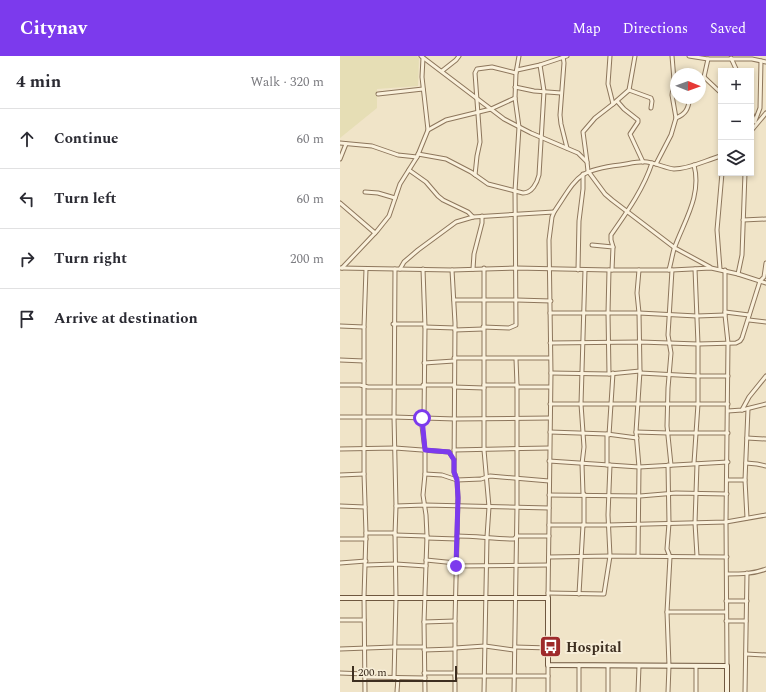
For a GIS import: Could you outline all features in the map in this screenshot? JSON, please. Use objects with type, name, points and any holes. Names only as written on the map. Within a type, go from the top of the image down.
[{"type":"street","points":[[442,71],[459,56]]},
{"type":"street","points":[[393,324],[455,329],[509,328],[515,326],[517,300],[515,191],[519,126],[515,98],[516,72],[519,56]]},
{"type":"street","points":[[476,175],[477,156],[480,142],[475,81],[475,72],[477,69],[492,67],[516,72],[557,60],[565,56]]},
{"type":"street","points":[[565,56],[560,119],[567,148]]},
{"type":"street","points":[[610,56],[608,84],[613,104]]},
{"type":"street","points":[[635,56],[628,90],[617,101],[595,118],[583,132],[588,171],[605,194],[675,248],[711,268]]},
{"type":"street","points":[[656,164],[671,135],[676,118],[672,95],[674,80],[672,56]]},
{"type":"street","points":[[689,56],[708,59],[752,58],[766,62]]},
{"type":"street","points":[[422,57],[491,110],[540,138],[578,153],[587,162]]},
{"type":"street","points":[[341,268],[389,216],[400,184],[418,155],[428,130],[422,77],[422,57]]},
{"type":"street","points":[[729,58],[735,68]]},
{"type":"street","points":[[706,68],[708,59]]},
{"type":"street","points":[[755,123],[760,108],[761,61]]},
{"type":"street","points":[[340,143],[372,146],[398,155],[418,155],[446,159],[476,175],[488,184],[527,193],[532,190],[539,175],[540,138],[544,91],[540,65]]},
{"type":"street","points":[[706,79],[718,90]]},
{"type":"street","points":[[516,87],[561,93]]},
{"type":"street","points":[[378,94],[423,89]]},
{"type":"street","points":[[628,90],[651,98],[651,108]]},
{"type":"street","points":[[428,130],[446,120],[491,110],[515,98]]},
{"type":"street","points":[[617,101],[624,109],[638,120],[630,134],[642,162]]},
{"type":"street","points":[[676,118],[686,112],[688,104]]},
{"type":"street","points":[[755,123],[766,113]]},
{"type":"street","points":[[340,159],[346,144]]},
{"type":"street","points":[[548,692],[549,448],[551,373],[549,240],[550,226],[554,212],[571,185],[588,171],[608,166],[642,162],[674,169],[694,165],[718,157]]},
{"type":"street","points":[[340,598],[486,599],[548,595],[604,594],[610,556],[608,515],[608,434],[611,404],[611,374],[608,313],[610,270],[613,247],[611,236],[628,212],[642,188],[652,163]]},
{"type":"street","points":[[668,692],[669,666],[667,612],[670,556],[667,549],[669,523],[668,404],[669,374],[672,353],[668,335],[671,270],[675,248],[694,199],[696,183],[694,165]]},
{"type":"street","points":[[409,170],[426,182],[443,200],[468,212],[473,217]]},
{"type":"street","points":[[578,270],[579,221],[583,189],[583,174]]},
{"type":"street","points":[[720,269],[718,224],[722,176]]},
{"type":"street","points":[[738,274],[742,255],[745,176]]},
{"type":"street","points":[[365,192],[378,193],[395,198]]},
{"type":"street","points":[[340,203],[374,233]]},
{"type":"street","points":[[400,269],[404,262],[456,222],[482,216],[554,212]]},
{"type":"street","points":[[474,269],[474,254],[482,223],[482,216]]},
{"type":"street","points":[[743,220],[766,219]]},
{"type":"street","points":[[592,245],[613,247]]},
{"type":"street","points":[[550,343],[582,344],[640,342],[698,344],[740,341],[749,320],[749,315],[760,281],[764,276],[766,263]]},
{"type":"street","points":[[341,268],[452,270],[484,268],[578,270],[671,270],[711,268],[725,270],[766,283]]},
{"type":"street","points":[[484,268],[484,450],[488,506],[484,692]]},
{"type":"street","points":[[365,692],[364,597],[366,533],[364,474],[364,326],[366,269]]},
{"type":"street","points":[[395,269],[393,324],[395,387],[396,598],[394,647],[397,692]]},
{"type":"street","points":[[423,269],[423,418],[425,474],[422,495],[425,505],[427,537],[424,622],[425,692]]},
{"type":"street","points":[[695,269],[698,344],[695,523],[697,556]]},
{"type":"street","points":[[452,270],[455,329],[454,472],[457,480],[455,692]]},
{"type":"street","points":[[579,594],[584,525],[582,464],[584,447],[581,404],[585,270]]},
{"type":"street","points":[[638,270],[637,289],[640,342],[640,372],[636,432],[640,466],[638,556]]},
{"type":"street","points":[[725,270],[725,314],[728,343],[728,462],[726,522],[727,692]]},
{"type":"street","points":[[454,300],[551,301]]},
{"type":"street","points":[[550,313],[639,313],[696,316],[725,314],[749,315]]},
{"type":"street","points":[[749,320],[766,322]]},
{"type":"street","points":[[340,326],[364,326]]},
{"type":"street","points":[[424,363],[454,360],[550,358]]},
{"type":"street","points":[[514,692],[517,536],[516,359]]},
{"type":"street","points":[[340,360],[364,361]]},
{"type":"street","points":[[551,373],[611,374],[640,372],[697,376],[728,376]]},
{"type":"street","points":[[742,410],[749,397],[766,376]]},
{"type":"street","points":[[340,385],[395,387],[550,387]]},
{"type":"street","points":[[550,404],[728,404]]},
{"type":"street","points":[[728,411],[748,409],[766,404]]},
{"type":"street","points":[[746,518],[745,480],[748,409]]},
{"type":"street","points":[[340,417],[455,419],[550,418]]},
{"type":"street","points":[[550,432],[608,434],[637,438]]},
{"type":"street","points":[[636,432],[668,434],[728,433]]},
{"type":"street","points":[[747,438],[766,439]]},
{"type":"street","points":[[340,449],[395,448],[449,452],[454,460]]},
{"type":"street","points":[[454,450],[549,448]]},
{"type":"street","points":[[549,461],[640,466],[728,462]]},
{"type":"street","points":[[746,463],[766,466]]},
{"type":"street","points":[[340,475],[364,474]]},
{"type":"street","points":[[425,474],[442,475],[457,480],[481,479],[486,476],[549,480]]},
{"type":"street","points":[[727,480],[745,480]]},
{"type":"street","points":[[549,495],[609,494],[640,496],[676,493],[727,494]]},
{"type":"street","points":[[396,506],[425,505],[549,508]]},
{"type":"street","points":[[340,506],[365,507]]},
{"type":"street","points":[[549,525],[726,522],[766,515]]},
{"type":"street","points":[[366,533],[427,537],[514,539],[517,536],[549,536]]},
{"type":"street","points":[[340,539],[366,539]]},
{"type":"street","points":[[549,557],[727,557]]},
{"type":"street","points":[[426,560],[487,566],[548,564]]},
{"type":"street","points":[[340,563],[426,566]]},
{"type":"street","points":[[727,574],[747,573],[760,571],[766,568]]},
{"type":"street","points":[[745,692],[747,573]]},
{"type":"street","points":[[726,601],[747,601]]},
{"type":"street","points":[[667,612],[726,612]]},
{"type":"street","points":[[340,620],[364,620]]},
{"type":"street","points":[[424,622],[455,621]]},
{"type":"street","points":[[726,621],[746,621]]},
{"type":"street","points":[[340,648],[394,647],[424,649],[485,646],[549,648]]},
{"type":"street","points":[[746,654],[766,655]]},
{"type":"street","points":[[548,665],[727,666]]},
{"type":"street","points":[[579,665],[579,692]]},
{"type":"street","points":[[608,666],[608,692]]},
{"type":"street","points":[[638,692],[639,666]]},
{"type":"street","points":[[696,666],[696,692]]},
{"type":"street","points":[[340,673],[396,678],[425,678]]},
{"type":"street","points":[[424,673],[484,676],[548,676]]},
{"type":"shaded area","points":[[340,56],[417,56],[419,58],[418,86],[377,89],[377,108],[340,138]]},
{"type":"place","name":"Hospital","points":[[550,647]]},
{"type":"route","points":[[422,418],[425,450],[449,452],[454,460],[454,472],[457,480],[458,498],[456,566]]}]
